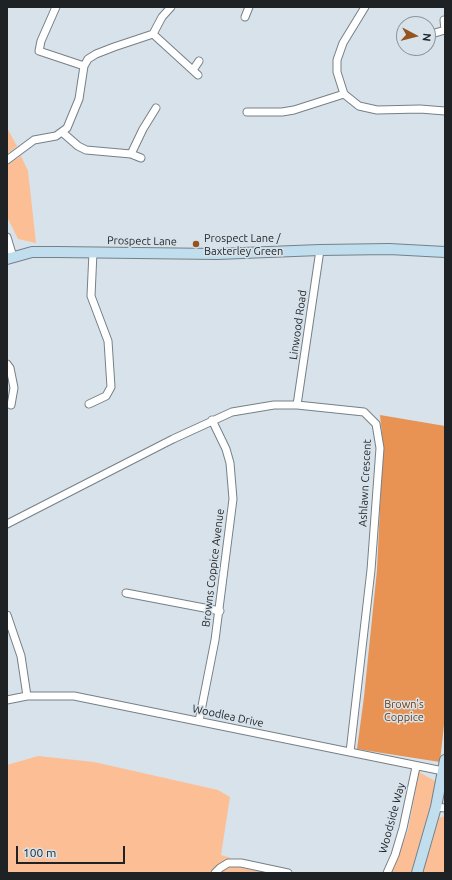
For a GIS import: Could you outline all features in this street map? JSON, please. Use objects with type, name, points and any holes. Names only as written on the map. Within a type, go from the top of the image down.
[{"type":"street","points":[[56,7],[41,41],[39,51],[84,66]]},
{"type":"street","points":[[7,160],[34,140],[56,136],[67,128],[79,100],[84,66],[88,60],[96,54],[132,40],[148,38],[153,34],[162,17],[171,7]]},
{"type":"street","points":[[245,17],[249,7]]},
{"type":"street","points":[[365,7],[343,43],[337,60],[337,72],[344,94],[359,106],[377,110],[415,109],[445,111]]},
{"type":"street","points":[[444,20],[445,30]]},
{"type":"street","points":[[153,34],[171,53],[195,72],[199,62]]},
{"type":"street","points":[[247,112],[282,112],[294,110],[344,94]]},
{"type":"street","points":[[131,154],[143,129],[156,108]]},
{"type":"street","points":[[62,132],[78,146],[86,150],[131,154],[141,158]]},
{"type":"street","points":[[7,237],[10,258]]},
{"type":"street","name":"Prospect Lane","points":[[10,258],[32,252],[217,254],[389,249],[445,252]]},
{"type":"street","name":"Linwood Road","points":[[297,405],[320,250]]},
{"type":"street","points":[[89,404],[106,396],[111,387],[108,341],[91,296],[93,252]]},
{"type":"street","points":[[7,364],[10,368],[14,388],[12,405]]},
{"type":"street","name":"Ashlawn Crescent","points":[[7,524],[212,420],[232,412],[274,405],[297,405],[364,412],[376,424],[380,448],[371,570],[350,752]]},
{"type":"street","name":"Browns Coppice Avenue","points":[[199,721],[220,611],[233,488],[228,456],[212,420]]},
{"type":"street","points":[[126,593],[220,611]]},
{"type":"street","points":[[7,615],[21,656],[27,696]]},
{"type":"street","name":"Woodlea Drive","points":[[7,700],[27,696],[74,696],[350,752],[416,767],[443,771]]},
{"type":"street","points":[[417,873],[440,808],[445,760]]},
{"type":"street","name":"Woodside Way","points":[[387,873],[395,855],[403,828],[416,767]]},
{"type":"street","points":[[215,873],[228,863],[241,863],[288,873]]},
{"type":"shaded area","points":[[7,128],[17,146],[7,154]]},
{"type":"shaded area","points":[[21,156],[28,171],[36,243],[18,239],[7,217],[7,165]]},
{"type":"shaded area","points":[[38,756],[94,762],[218,790],[230,797],[221,855],[231,858],[220,863],[213,873],[7,873],[7,765]]},
{"type":"shaded area","points":[[419,772],[437,782],[411,873],[391,873],[408,830]]},
{"type":"shaded area","points":[[445,816],[445,873],[423,873],[439,818]]},
{"type":"shaded area","points":[[233,866],[266,873],[219,873],[225,868]]},
{"type":"green space","name":"Brown's Coppice","points":[[380,415],[445,426],[445,715],[440,762],[357,749],[377,570],[383,444]]},
{"type":"place","name":"Prospect Lane / Baxterley Green","points":[[196,244]]}]
